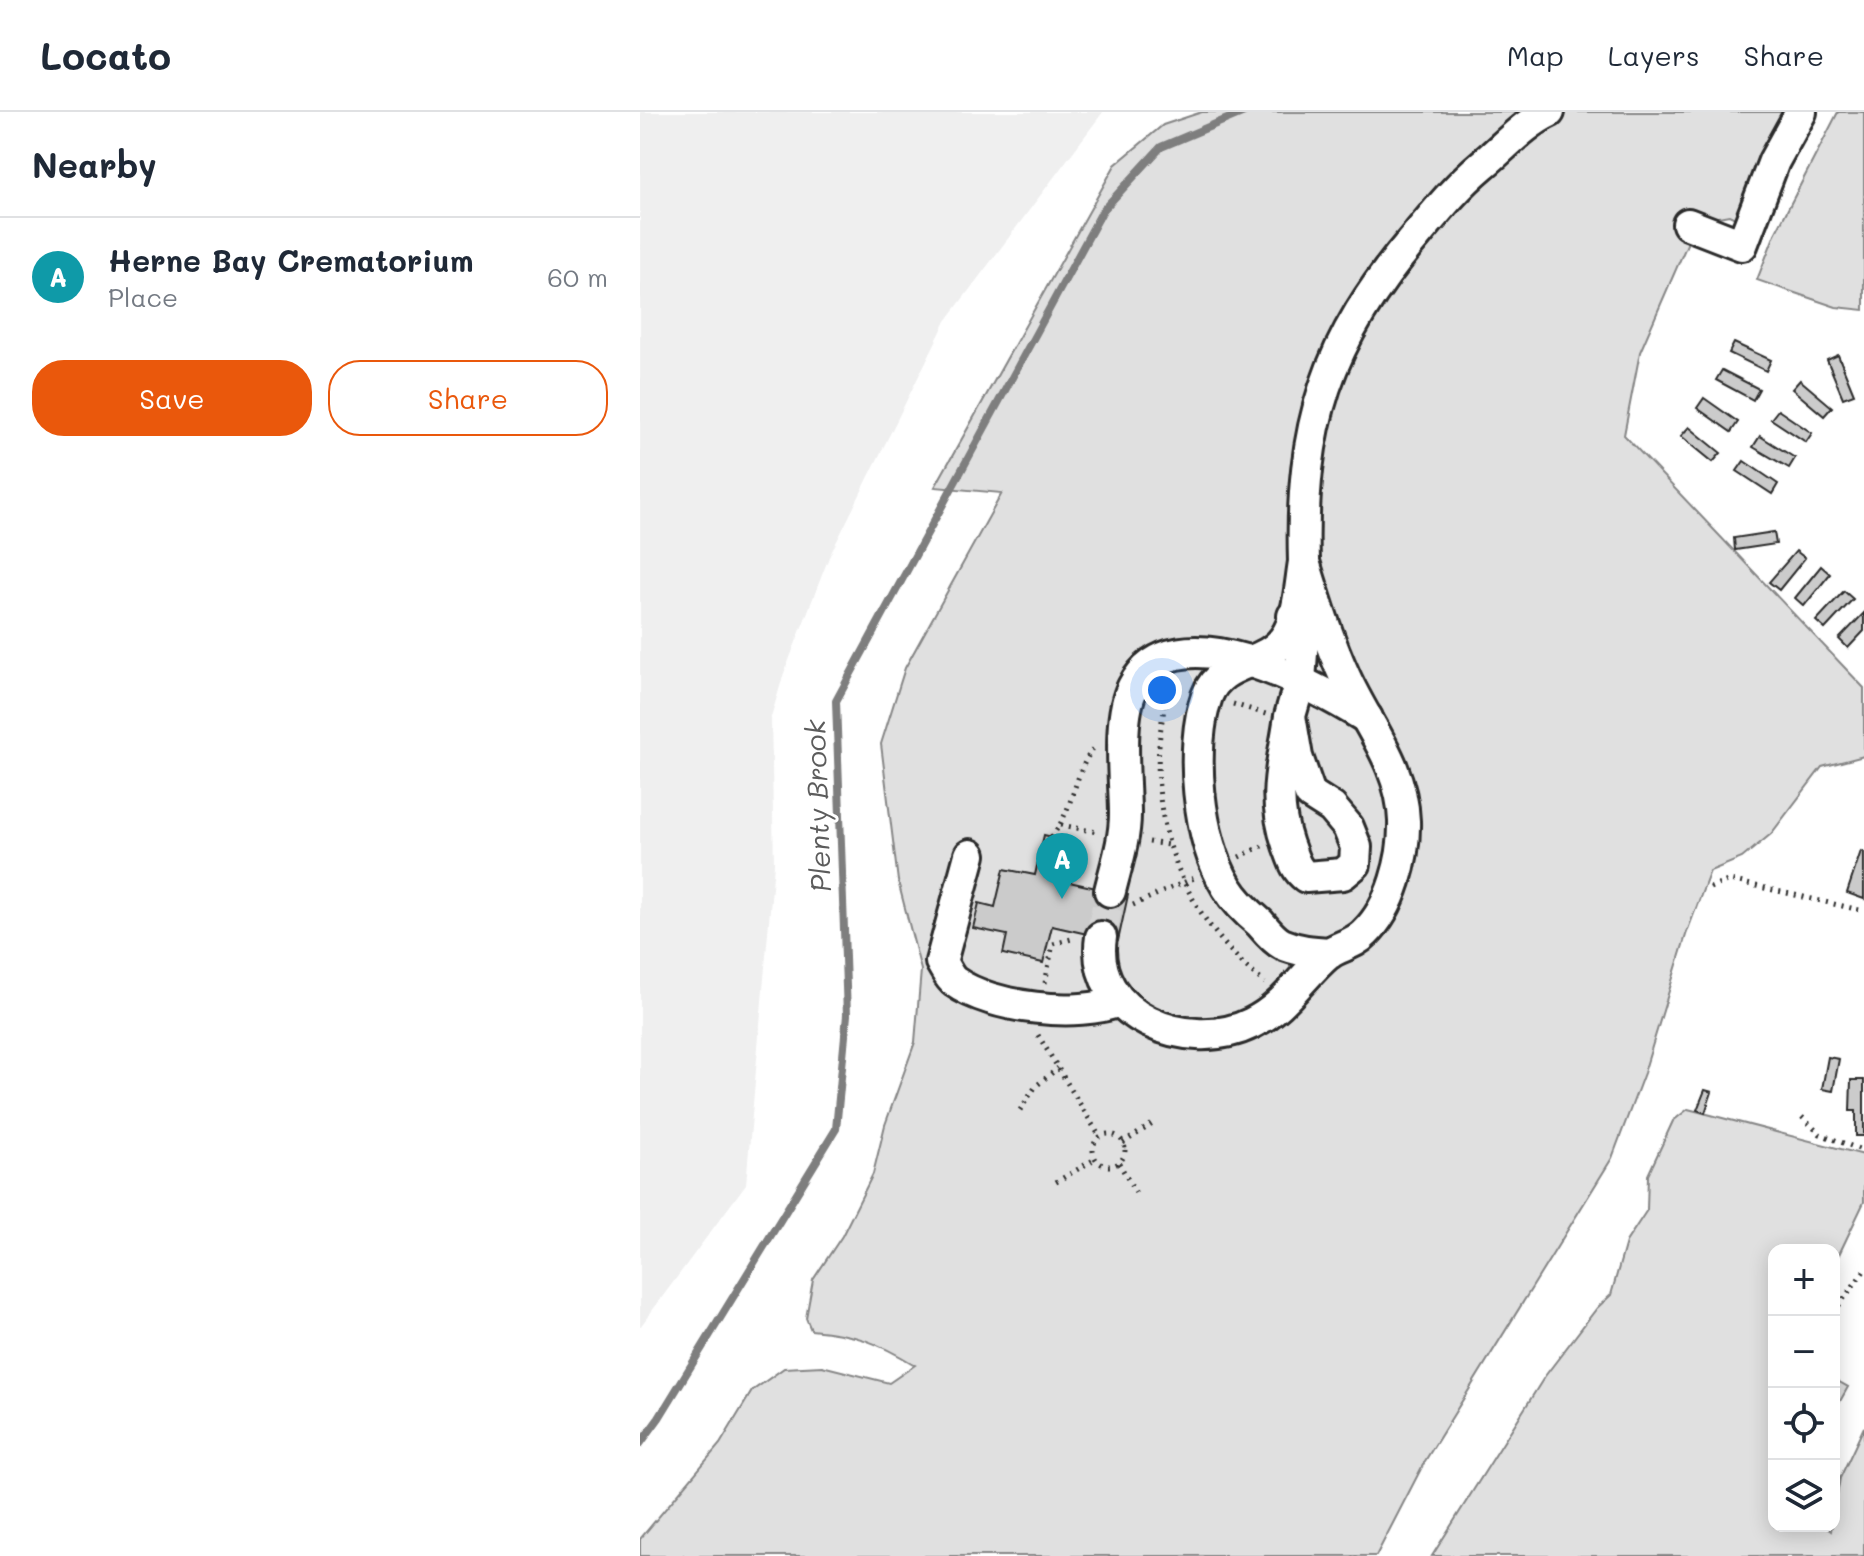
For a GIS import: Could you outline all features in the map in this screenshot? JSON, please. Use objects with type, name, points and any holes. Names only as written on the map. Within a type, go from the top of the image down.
[{"type":"lane","points":[[1330,953],[1305,952],[1283,944],[1250,914],[1226,886],[1206,830],[1201,801],[1198,749],[1208,695],[1216,680],[1284,640],[1293,616],[1304,562],[1303,499],[1313,423],[1337,348],[1391,265],[1462,182],[1549,112]]},
{"type":"lane","points":[[1688,224],[1742,245],[1774,161],[1801,112]]},
{"type":"lane","points":[[1101,937],[1100,966],[1124,1008],[1151,1023],[1197,1034],[1238,1029],[1278,1007],[1330,953],[1365,934],[1380,913],[1404,848],[1403,799],[1397,774],[1328,637],[1304,562]]},
{"type":"lane","points":[[1290,716],[1297,757],[1310,794],[1332,808],[1348,827],[1356,847],[1355,864],[1343,874],[1306,877],[1297,870],[1278,814],[1278,783],[1290,716],[1300,681],[1303,638],[1293,616]]},
{"type":"lane","points":[[1110,891],[1123,834],[1121,759],[1132,688],[1161,659],[1185,651],[1208,650],[1300,681],[1369,719]]},
{"type":"lane","points":[[970,855],[941,962],[953,981],[986,997],[1064,1010],[1097,1008],[1119,1001]]},
{"type":"lane","points":[[1278,1007],[1283,944]]},
{"type":"path","points":[[1051,837],[1068,814],[1088,755],[1104,739]]},
{"type":"path","points":[[1710,888],[1730,880],[1864,911]]},
{"type":"path","points":[[1020,1110],[1036,1086],[1058,1068]]},
{"type":"path","points":[[1802,1117],[1820,1134],[1864,1151]]},
{"type":"path","points":[[1123,1143],[1154,1123]]},
{"type":"path","points":[[1111,1134],[1123,1143],[1125,1150],[1119,1163],[1106,1166],[1095,1159],[1093,1145],[1100,1137],[1111,1134]]},
{"type":"path","points":[[1056,1182],[1095,1159]]},
{"type":"path","points":[[1119,1163],[1138,1197]]},
{"type":"path","points":[[1840,1304],[1864,1271]]},
{"type":"shaded area","points":[[640,112],[1103,112],[946,321],[829,557],[784,673],[771,717],[774,864],[746,1184],[640,1327]]},
{"type":"shaded area","points":[[1202,112],[1813,112],[1752,226],[1729,215],[1697,221],[1640,352],[1624,435],[1864,688],[1864,756],[1822,767],[1771,834],[1742,858],[1710,871],[1686,935],[1644,1073],[1612,1158],[1425,1461],[1376,1556],[640,1556],[640,1539],[720,1444],[752,1391],[784,1368],[822,1366],[889,1383],[915,1365],[866,1340],[811,1330],[806,1318],[813,1280],[842,1236],[873,1174],[885,1125],[915,1042],[921,970],[898,881],[881,744],[905,668],[1002,493],[935,487],[1115,165],[1163,125]]},
{"type":"shaded area","points":[[1838,112],[1864,112],[1864,310],[1836,307],[1757,280],[1775,234]]},
{"type":"shaded area","points":[[1688,1109],[1864,1155],[1864,1202],[1840,1252],[1840,1244],[1768,1244],[1768,1532],[1840,1532],[1840,1478],[1864,1427],[1864,1556],[1432,1556],[1545,1376],[1597,1308],[1611,1295],[1626,1242],[1647,1210],[1648,1175],[1673,1121]]},
{"type":"shaded area","points":[[1840,1382],[1848,1387],[1840,1401]]},
{"type":"building","points":[[1734,343],[1771,360],[1766,371],[1729,353]]},
{"type":"building","points":[[1838,355],[1854,394],[1843,398],[1827,360]]},
{"type":"building","points":[[1722,370],[1759,389],[1753,400],[1716,380]]},
{"type":"building","points":[[1800,380],[1832,407],[1824,416],[1792,389]]},
{"type":"building","points":[[1704,398],[1738,422],[1731,432],[1697,408]]},
{"type":"building","points":[[1778,410],[1812,433],[1806,442],[1771,419]]},
{"type":"building","points":[[1689,427],[1721,453],[1713,462],[1681,436]]},
{"type":"building","points":[[1760,436],[1795,458],[1789,468],[1753,447]]},
{"type":"building","points":[[1744,461],[1778,484],[1772,494],[1737,471]]},
{"type":"building","points":[[1774,532],[1776,544],[1735,550],[1734,538]]},
{"type":"building","points":[[1796,551],[1805,558],[1779,590],[1769,582]]},
{"type":"building","points":[[1821,566],[1830,574],[1804,606],[1795,598]]},
{"type":"building","points":[[1844,591],[1853,599],[1825,629],[1816,621]]},
{"type":"building","points":[[1864,613],[1864,631],[1848,648],[1839,639]]},
{"type":"building","points":[[1044,835],[1060,839],[1051,878],[1128,895],[1118,941],[1052,926],[1043,963],[1003,954],[1007,935],[973,928],[979,903],[995,907],[1004,869],[1035,875]]},
{"type":"building","points":[[1861,851],[1864,852],[1864,899],[1847,893]]},
{"type":"building","points":[[1828,1057],[1839,1059],[1833,1091],[1822,1089]]},
{"type":"building","points":[[1851,1080],[1864,1080],[1864,1136],[1856,1136],[1856,1111],[1850,1111]]},
{"type":"building","points":[[1705,1090],[1712,1092],[1705,1113],[1697,1110]]},
{"type":"waterway","name":"Plenty Brook","points":[[640,1444],[836,1129],[847,1015],[836,701],[1103,210],[1161,147],[1244,112]]},
{"type":"tunnel","points":[[1101,937],[1110,891]]},
{"type":"place","name":"Herne Bay Crematorium","points":[[1062,899]]}]
